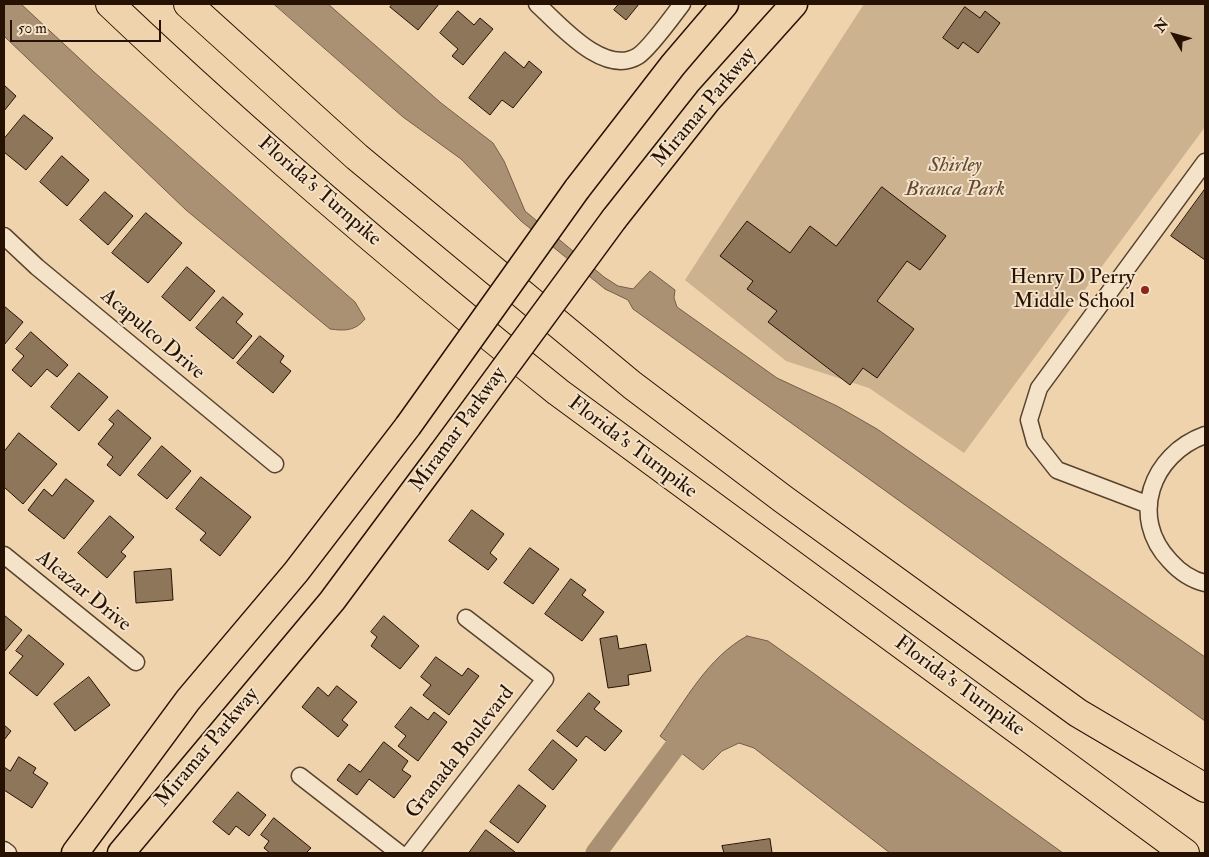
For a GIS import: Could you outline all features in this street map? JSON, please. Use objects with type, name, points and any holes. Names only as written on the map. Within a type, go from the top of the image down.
[{"type":"highway","name":"Florida's Turnpike","points":[[110,4],[334,206],[458,312],[558,392],[1185,853]]},
{"type":"highway","points":[[188,4],[365,163],[632,385],[790,505],[1078,713],[1205,788]]},
{"type":"main road","name":"Miramar Parkway","points":[[75,853],[188,700],[296,572],[408,426],[577,190],[673,65],[725,4]]},
{"type":"main road","name":"Miramar Parkway","points":[[121,853],[332,601],[614,219],[708,100],[794,4]]},
{"type":"street","points":[[537,4],[596,55],[619,62],[628,61],[640,55],[682,4]]},
{"type":"street","points":[[1149,506],[1057,470],[1035,442],[1029,420],[1039,388],[1205,162]]},
{"type":"street","name":"Acapulco Drive","points":[[4,236],[37,267],[274,464]]},
{"type":"street","points":[[1205,435],[1188,441],[1168,458],[1154,480],[1149,506],[1151,530],[1162,553],[1179,571],[1205,583]]},
{"type":"street","name":"Alcazar Drive","points":[[4,555],[136,662]]},
{"type":"street","name":"Granada Boulevard","points":[[410,853],[545,680],[466,618]]},
{"type":"street","points":[[300,776],[399,853]]},
{"type":"street","points":[[4,850],[8,853]]},
{"type":"green space","name":"Shirley Branca Park","points":[[864,4],[1205,4],[1205,127],[964,453],[869,388],[786,361],[685,280]]},
{"type":"shaded area","points":[[4,4],[21,4],[94,72],[355,302],[365,319],[353,328],[330,329],[186,210],[4,36]]},
{"type":"shaded area","points":[[274,4],[328,4],[441,103],[493,143],[504,161],[525,211],[604,277],[618,286],[633,289],[650,271],[675,290],[674,298],[677,307],[777,378],[837,406],[877,429],[1205,657],[1205,721],[633,309],[628,300],[605,289],[521,221],[461,159],[403,117]]},
{"type":"shaded area","points":[[747,636],[768,641],[1063,853],[890,853],[754,748],[739,743],[722,751],[703,770],[660,736],[709,668],[733,645]]},
{"type":"building","points":[[393,4],[439,4],[418,30],[390,7]]},
{"type":"building","points":[[619,4],[639,4],[626,20],[614,10]]},
{"type":"building","points":[[965,7],[980,18],[985,11],[1000,23],[978,53],[963,42],[958,49],[943,38]]},
{"type":"building","points":[[458,11],[474,25],[480,18],[493,29],[463,65],[452,56],[458,49],[440,33]]},
{"type":"building","points":[[505,52],[524,68],[529,61],[542,72],[513,108],[502,100],[490,115],[469,98]]},
{"type":"building","points":[[4,85],[16,96],[4,111]]},
{"type":"building","points":[[24,115],[53,138],[26,170],[4,152],[4,139]]},
{"type":"building","points":[[62,156],[89,180],[67,206],[40,182]]},
{"type":"building","points":[[882,187],[946,236],[920,270],[907,261],[877,301],[914,329],[877,378],[863,368],[850,385],[768,322],[777,311],[747,289],[753,281],[720,256],[747,221],[790,253],[810,226],[836,246]]},
{"type":"building","points":[[1205,189],[1205,260],[1171,236]]},
{"type":"building","points":[[105,192],[133,216],[108,245],[80,220]]},
{"type":"building","points":[[146,213],[182,243],[148,283],[112,253]]},
{"type":"building","points":[[187,267],[215,291],[190,321],[162,297]]},
{"type":"building","points":[[223,297],[243,314],[236,322],[252,336],[233,359],[196,328]]},
{"type":"building","points":[[4,306],[23,322],[4,345]]},
{"type":"building","points":[[31,332],[68,365],[57,377],[47,369],[31,387],[12,370],[24,356],[16,349]]},
{"type":"building","points":[[260,336],[284,356],[280,362],[291,371],[273,393],[237,363]]},
{"type":"building","points":[[79,373],[108,397],[79,431],[51,407]]},
{"type":"building","points":[[118,410],[151,438],[120,476],[107,465],[113,457],[98,444],[114,424],[109,420]]},
{"type":"building","points":[[19,433],[57,464],[23,504],[4,487],[4,452]]},
{"type":"building","points":[[162,446],[191,471],[167,499],[138,475]]},
{"type":"building","points":[[201,477],[251,517],[220,556],[200,540],[206,533],[176,509]]},
{"type":"building","points":[[66,479],[94,501],[64,539],[28,510],[44,489],[52,496]]},
{"type":"building","points":[[472,510],[504,534],[490,553],[497,559],[488,570],[449,541]]},
{"type":"building","points":[[110,516],[134,537],[121,552],[126,556],[107,578],[78,553]]},
{"type":"building","points":[[530,548],[559,569],[533,604],[504,583]]},
{"type":"building","points":[[171,569],[173,600],[136,603],[134,572]]},
{"type":"building","points":[[571,579],[586,590],[582,595],[604,612],[582,641],[545,614]]},
{"type":"building","points":[[4,615],[22,630],[4,652]]},
{"type":"building","points":[[384,616],[419,646],[400,669],[371,646],[377,637],[371,632]]},
{"type":"building","points":[[29,635],[64,664],[37,696],[9,673],[23,656],[16,651]]},
{"type":"building","points":[[617,636],[619,649],[646,644],[651,671],[628,675],[629,685],[608,688],[600,639]]},
{"type":"building","points":[[436,657],[462,676],[468,668],[479,676],[449,715],[423,695],[431,685],[421,677]]},
{"type":"building","points":[[89,677],[110,705],[75,731],[54,704]]},
{"type":"building","points":[[337,686],[357,702],[342,720],[348,725],[338,737],[302,707],[318,687],[328,696]]},
{"type":"building","points":[[589,693],[600,702],[594,709],[622,731],[605,751],[586,736],[577,747],[557,731]]},
{"type":"building","points":[[411,707],[428,720],[434,712],[447,722],[418,761],[398,746],[406,736],[395,727]]},
{"type":"building","points":[[4,725],[11,731],[4,740]]},
{"type":"building","points":[[553,740],[577,760],[553,790],[529,770]]},
{"type":"building","points":[[384,742],[408,761],[402,770],[411,776],[394,798],[369,779],[357,795],[337,780],[349,764],[360,772]]},
{"type":"building","points":[[19,757],[36,768],[33,773],[48,783],[32,808],[4,790],[4,767],[10,771]]},
{"type":"building","points":[[519,785],[546,806],[518,843],[490,822]]},
{"type":"building","points":[[238,792],[266,815],[249,836],[236,826],[229,835],[213,822]]},
{"type":"building","points":[[274,818],[311,848],[306,853],[270,853],[264,848],[269,841],[261,835]]},
{"type":"building","points":[[486,830],[515,852],[469,853]]},
{"type":"building","points":[[770,839],[772,853],[724,853],[722,846]]},
{"type":"waterway","points":[[596,853],[691,725]]},
{"type":"place","name":"Henry D Perry Middle School","points":[[1145,290]]}]
